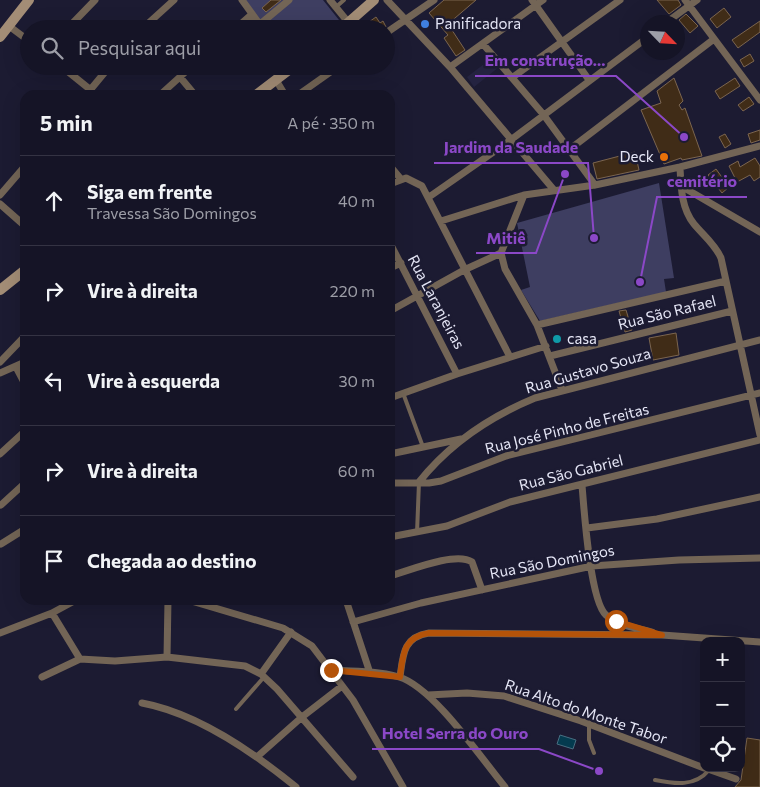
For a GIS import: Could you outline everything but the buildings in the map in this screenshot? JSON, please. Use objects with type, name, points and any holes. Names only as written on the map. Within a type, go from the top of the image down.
[{"type":"street","points":[[0,37],[29,0]]},
{"type":"street","points":[[76,20],[95,0]]},
{"type":"street","points":[[152,20],[174,0]]},
{"type":"street","points":[[242,0],[256,20]]},
{"type":"street","points":[[268,20],[289,0]]},
{"type":"street","points":[[330,0],[336,7],[341,20]]},
{"type":"street","points":[[351,20],[374,0]]},
{"type":"street","points":[[386,0],[450,67],[554,190]]},
{"type":"street","points":[[395,27],[434,0]]},
{"type":"street","points":[[450,67],[483,44],[534,2],[542,0]]},
{"type":"street","points":[[513,78],[620,0]]},
{"type":"street","points":[[674,15],[687,3],[697,0]]},
{"type":"street","points":[[534,2],[590,80]]},
{"type":"street","points":[[687,3],[760,100]]},
{"type":"street","points":[[245,20],[252,14]]},
{"type":"street","points":[[9,26],[20,34]]},
{"type":"street","points":[[570,149],[714,39]]},
{"type":"street","points":[[429,197],[512,139],[640,43]]},
{"type":"street","points":[[483,44],[543,114],[595,185]]},
{"type":"street","points":[[70,75],[86,90]]},
{"type":"street","points":[[90,90],[102,75]]},
{"type":"street","points":[[263,90],[282,75]]},
{"type":"street","points":[[305,90],[326,75]]},
{"type":"street","points":[[166,90],[180,77],[191,90]]},
{"type":"street","points":[[276,80],[282,90]]},
{"type":"street","points":[[441,221],[524,195],[595,185],[680,167],[760,146]]},
{"type":"street","points":[[680,167],[685,205],[693,223],[712,242],[722,258],[760,435]]},
{"type":"street","points":[[0,195],[20,172]]},
{"type":"street","points":[[395,172],[400,178]]},
{"type":"street","points":[[395,181],[400,178],[406,178],[416,181],[422,186],[510,357]]},
{"type":"street","points":[[681,186],[760,232]]},
{"type":"street","points":[[524,195],[502,253],[505,269],[538,325],[562,390]]},
{"type":"street","points":[[0,204],[20,222]]},
{"type":"street","name":"Rua Laranjeiras","points":[[395,253],[458,374]]},
{"type":"street","points":[[395,308],[464,270],[502,253]]},
{"type":"street","points":[[395,266],[400,263]]},
{"type":"street","points":[[0,290],[20,274]]},
{"type":"street","points":[[538,325],[726,281]]},
{"type":"street","name":"Rua São Rafael","points":[[550,356],[732,311]]},
{"type":"street","name":"Rua Gustavo Souza","points":[[419,482],[461,439],[510,408],[562,390],[760,340]]},
{"type":"street","points":[[0,362],[20,341]]},
{"type":"street","points":[[395,396],[546,346]]},
{"type":"street","points":[[0,373],[20,365]]},
{"type":"street","points":[[16,367],[20,375]]},
{"type":"street","name":"Rua José Pinho de Freitas","points":[[395,483],[441,481],[506,456],[760,393]]},
{"type":"street","points":[[0,454],[20,436]]},
{"type":"street","points":[[395,453],[461,439]]},
{"type":"street","name":"Rua São Gabriel","points":[[395,536],[417,533],[468,520],[510,502],[760,440]]},
{"type":"street","points":[[582,484],[592,566],[598,598],[604,614],[616,621],[662,635]]},
{"type":"street","points":[[1,505],[20,488]]},
{"type":"street","points":[[587,528],[657,519],[760,497]]},
{"type":"street","points":[[0,544],[20,532]]},
{"type":"street","points":[[395,574],[428,564],[465,558],[472,562],[482,590]]},
{"type":"street","name":"Rua São Domingos","points":[[353,622],[421,603],[592,566],[669,560],[760,558]]},
{"type":"street","points":[[0,633],[52,613],[65,605]]},
{"type":"street","points":[[167,658],[168,605]]},
{"type":"street","points":[[207,605],[291,632],[312,646],[370,727],[403,787]]},
{"type":"street","points":[[348,605],[370,673]]},
{"type":"street","points":[[52,613],[80,659]]},
{"type":"street","points":[[263,675],[291,632]]},
{"type":"street","points":[[400,677],[404,650],[411,639],[424,634],[477,632],[662,635],[760,642]]},
{"type":"street","points":[[42,677],[80,659],[115,661],[167,658],[232,664],[263,675],[353,777]]},
{"type":"street","points":[[331,670],[400,677],[428,695],[505,787]]},
{"type":"street","points":[[258,756],[302,717],[342,686]]},
{"type":"street","name":"Rua Alto do Monte Tabor","points":[[428,695],[493,694],[588,724],[700,767]]},
{"type":"street","points":[[142,703],[174,711],[258,756],[296,787]]},
{"type":"street","name":"Rua Alto do Monte Tabor","points":[[715,772],[736,779]]},
{"type":"lane","points":[[336,7],[344,0]]},
{"type":"lane","points":[[403,393],[423,448]]},
{"type":"lane","points":[[417,533],[419,482]]},
{"type":"lane","points":[[236,709],[263,675]]},
{"type":"lane","points":[[588,724],[589,740],[594,753]]},
{"type":"lane","points":[[655,780],[682,785],[703,778],[705,772]]},
{"type":"shaded area","points":[[244,0],[323,0],[339,20],[259,20]]},
{"type":"shaded area","points":[[492,58],[499,67],[474,87],[467,77]]},
{"type":"shaded area","points":[[659,183],[674,278],[664,279],[666,292],[540,321],[521,290],[530,287],[517,223]]},
{"type":"shaded area","points":[[560,735],[576,740],[573,749],[557,744]]},
{"type":"place","name":"Panificadora","points":[[425,24]]},
{"type":"place","name":"Em construção...","points":[[684,137]]},
{"type":"place","name":"Deck","points":[[664,157]]},
{"type":"place","name":"Mitiê","points":[[565,174]]},
{"type":"place","name":"Jardim da Saudade","points":[[594,238]]},
{"type":"place","name":"cemitério","points":[[640,282]]},
{"type":"place","name":"casa","points":[[557,339]]},
{"type":"place","name":"Hotel Serra do Ouro","points":[[599,771]]},
{"type":"route","points":[[331,670],[400,677],[404,650],[411,639],[418,634],[477,632],[662,635],[616,621]]}]
